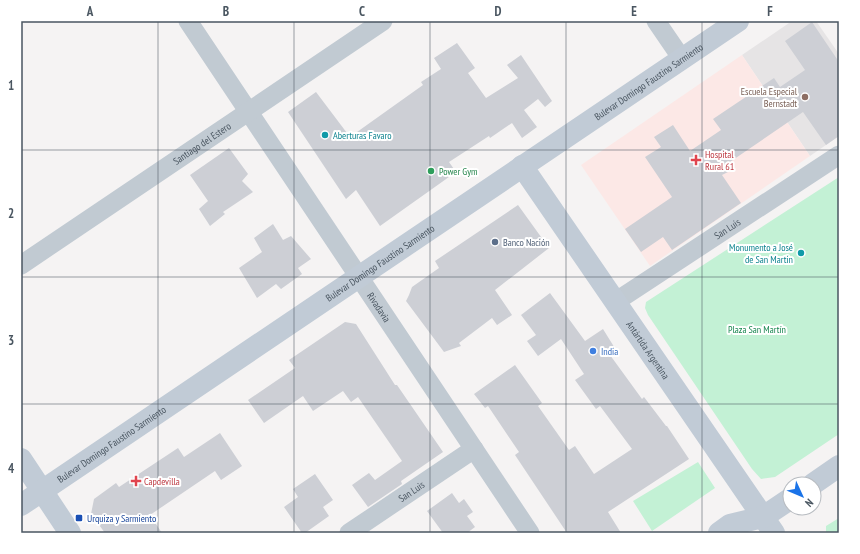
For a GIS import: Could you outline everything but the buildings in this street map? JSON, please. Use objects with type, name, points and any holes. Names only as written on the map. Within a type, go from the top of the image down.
[{"type":"street","name":"Rivadavia","points":[[188,21],[530,533]]},
{"type":"street","name":"Santiago del Estero","points":[[21,265],[383,21]]},
{"type":"street","points":[[656,21],[682,59]]},
{"type":"street","name":"Bulevar Domingo Faustino Sarmiento","points":[[21,505],[738,21]]},
{"type":"street","name":"San Luis","points":[[615,302],[839,155]]},
{"type":"street","name":"Antártida Argentina","points":[[522,166],[615,302],[764,528]]},
{"type":"street","name":"San Luis","points":[[349,533],[474,449]]},
{"type":"street","points":[[21,459],[70,533]]},
{"type":"street","points":[[822,478],[839,466]]},
{"type":"street","points":[[719,533],[730,525],[764,528],[782,508]]},
{"type":"shaded area","name":"Escuela Especial Bernstadt","points":[[792,21],[816,21],[839,54],[839,136],[810,156],[742,55]]},
{"type":"shaded area","name":"Hospital Rural 61","points":[[742,55],[810,156],[650,266],[581,165]]},
{"type":"green space","name":"Plaza San Martín","points":[[839,177],[839,434],[775,477],[761,479],[752,469],[648,315],[645,308],[646,302]]},
{"type":"green space","points":[[698,462],[715,488],[652,531],[633,501]]},
{"type":"green space","points":[[839,518],[839,533],[826,532],[826,526]]},
{"type":"place","name":"Escuela Especial Bernstadt","points":[[805,97]]},
{"type":"place","name":"Aberturas Favaro","points":[[325,135]]},
{"type":"place","name":"Hospital Rural 61","points":[[696,160]]},
{"type":"place","name":"Power Gym","points":[[431,171]]},
{"type":"place","name":"Banco Nación","points":[[495,242]]},
{"type":"place","name":"Monumento a José de San Martin","points":[[801,253]]},
{"type":"place","name":"India","points":[[593,351]]},
{"type":"place","name":"Capdevilla","points":[[136,481]]},
{"type":"place","name":"Urquiza y Sarmiento","points":[[79,518]]}]
